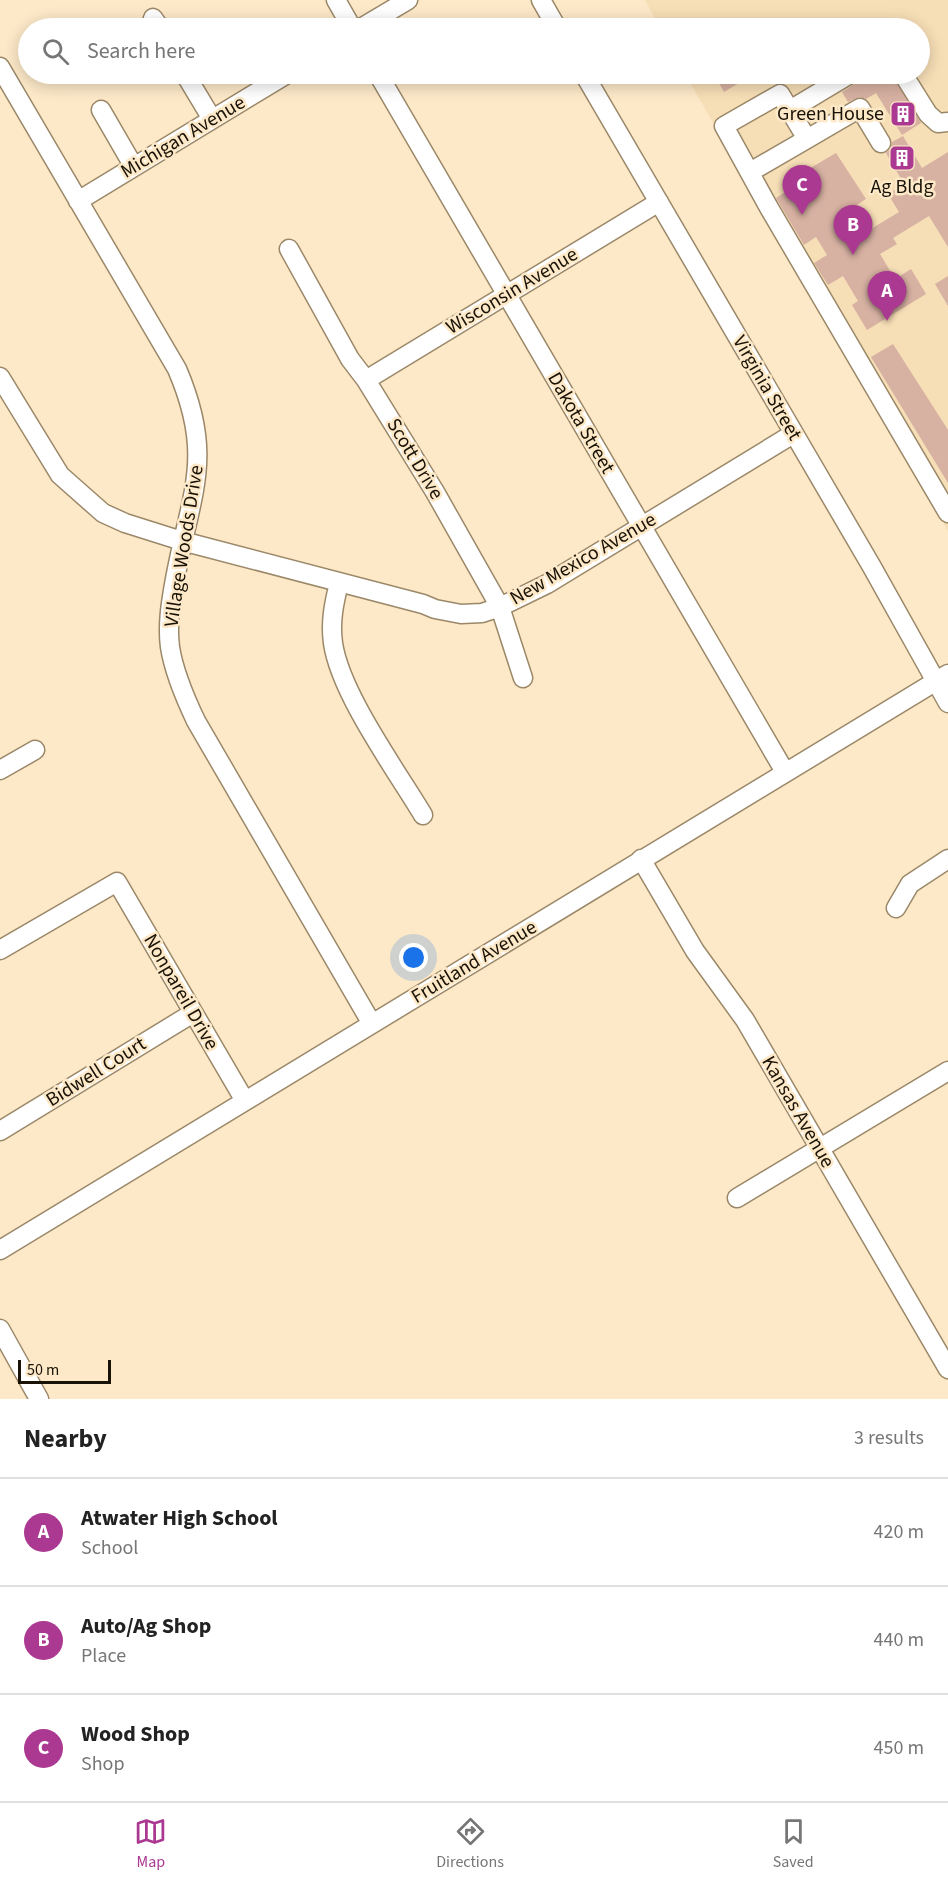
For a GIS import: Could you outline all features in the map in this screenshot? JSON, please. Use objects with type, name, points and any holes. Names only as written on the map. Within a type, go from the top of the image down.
[{"type":"street","points":[[336,0],[346,18]]},
{"type":"street","points":[[378,18],[408,0]]},
{"type":"street","points":[[541,0],[551,18]]},
{"type":"street","name":"Village Woods Drive","points":[[0,67],[177,369],[188,395],[197,431],[198,478],[182,541],[170,612],[170,647],[180,685],[196,721],[372,1024]]},
{"type":"street","points":[[191,84],[212,119]]},
{"type":"street","name":"Michigan Avenue","points":[[78,201],[270,84]]},
{"type":"street","name":"Dakota Street","points":[[384,84],[785,772]]},
{"type":"street","name":"Virginia Street","points":[[590,84],[793,434],[942,677],[948,703]]},
{"type":"street","points":[[790,110],[833,84]]},
{"type":"street","points":[[909,84],[927,114],[938,123],[948,122]]},
{"type":"street","points":[[807,139],[780,94],[724,126],[948,513]]},
{"type":"street","points":[[750,172],[860,108],[881,143]]},
{"type":"street","points":[[101,110],[134,167]]},
{"type":"street","name":"Wisconsin Avenue","points":[[366,380],[659,202]]},
{"type":"street","name":"Scott Drive","points":[[289,249],[350,359],[366,380],[435,492],[500,607],[523,678]]},
{"type":"street","name":"New Mexico Avenue","points":[[0,377],[60,475],[81,496],[103,513],[125,523],[182,541],[461,614],[482,613],[500,607],[547,584],[793,434]]},
{"type":"street","points":[[339,583],[332,612],[336,657],[364,718],[423,815]]},
{"type":"street","name":"Fruitland Avenue","points":[[0,1250],[942,677]]},
{"type":"street","points":[[0,770],[35,750]]},
{"type":"street","name":"Kansas Avenue","points":[[641,860],[695,951],[745,1020],[948,1369]]},
{"type":"street","points":[[896,908],[910,884],[948,860]]},
{"type":"street","name":"Nonpareil Drive","points":[[0,950],[117,882],[245,1101]]},
{"type":"street","name":"Bidwell Court","points":[[0,1131],[193,1013]]},
{"type":"street","points":[[737,1198],[948,1071]]},
{"type":"street","points":[[0,1329],[39,1399]]},
{"type":"shaded area","points":[[645,0],[948,0],[948,531],[691,84],[930,84],[930,18],[655,18]]},
{"type":"building","points":[[719,84],[737,84],[724,92]]},
{"type":"building","points":[[854,84],[898,84],[921,123],[902,135],[876,93],[866,99],[859,97],[848,102],[842,92]]},
{"type":"building","points":[[903,136],[922,168],[948,152],[948,247],[929,216],[893,238],[897,244],[880,254],[895,279],[911,269],[926,294],[867,330],[852,305],[858,301],[843,276],[828,285],[814,263],[827,255],[816,237],[804,245],[776,198],[806,179],[802,173],[836,153],[866,199],[852,208],[866,232],[899,212],[888,194],[904,184],[886,153],[892,142]]},
{"type":"building","points":[[948,276],[948,306],[935,284]]},
{"type":"building","points":[[893,344],[948,430],[948,483],[871,357]]},
{"type":"place","name":"Green House","points":[[903,114]]},
{"type":"place","name":"Ag Bldg","points":[[902,158]]},
{"type":"place","name":"Wood Shop","points":[[802,215]]},
{"type":"place","name":"Auto/Ag Shop","points":[[853,255]]},
{"type":"place","name":"Atwater High School","points":[[887,321]]}]
